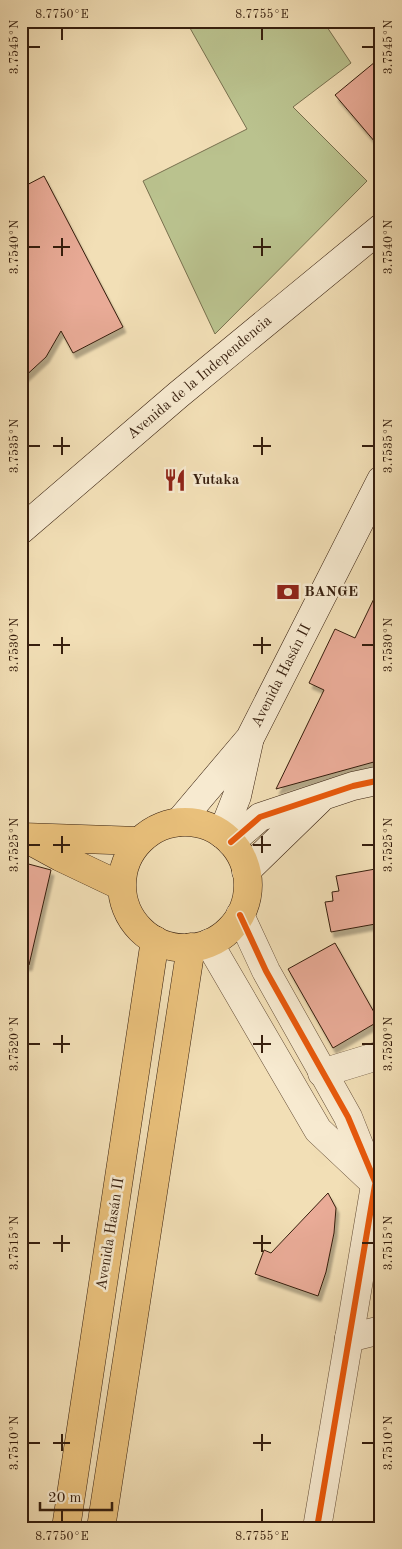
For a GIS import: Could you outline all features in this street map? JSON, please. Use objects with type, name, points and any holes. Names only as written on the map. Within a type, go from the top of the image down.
[{"type":"main road","points":[[179,822],[194,822],[209,826],[226,838],[241,855],[248,886],[246,901],[240,915],[232,926],[222,936],[200,945],[173,946],[155,940],[141,931],[131,918],[124,902],[121,886],[123,869],[129,854],[139,841],[164,825],[179,822]]},
{"type":"main road","points":[[22,836],[139,841]]},
{"type":"main road","points":[[22,836],[60,857],[121,886]]},
{"type":"main road","name":"Avenida Hasán II","points":[[66,1528],[155,940]]},
{"type":"main road","points":[[101,1528],[200,945]]},
{"type":"street","name":"Avenida de la Independencia","points":[[21,530],[178,396],[381,228]]},
{"type":"street","name":"Avenida Hasán II","points":[[179,822],[250,738],[381,480]]},
{"type":"street","name":"Avenida Hasán II","points":[[226,838],[238,796],[250,738]]},
{"type":"street","points":[[226,838],[260,817],[277,810],[320,798],[353,786],[381,780]]},
{"type":"street","points":[[246,871],[320,798]]},
{"type":"street","points":[[240,915],[266,972],[348,1117],[378,1189],[349,1338],[317,1528]]},
{"type":"street","points":[[200,945],[318,1130],[378,1189]]},
{"type":"street","points":[[322,1073],[381,1055]]},
{"type":"street","points":[[349,1338],[381,1330]]},
{"type":"green space","points":[[186,21],[323,21],[351,63],[293,107],[367,181],[215,334],[143,181],[247,129]]},
{"type":"building","points":[[381,57],[381,149],[335,95]]},
{"type":"building","points":[[44,176],[123,327],[73,353],[61,331],[46,357],[21,380],[21,188]]},
{"type":"building","points":[[381,584],[381,760],[276,789],[324,690],[309,683],[335,629],[355,638]]},
{"type":"building","points":[[21,862],[51,870],[29,965],[21,965]]},
{"type":"building","points":[[381,868],[381,923],[331,932],[325,902],[333,901],[332,892],[339,891],[336,876]]},
{"type":"building","points":[[335,943],[379,1021],[333,1048],[288,969]]},
{"type":"building","points":[[328,1193],[336,1208],[334,1233],[326,1272],[318,1296],[255,1274],[264,1250],[271,1253]]},
{"type":"cycle path","points":[[231,842],[260,817],[353,786],[381,780]]},
{"type":"cycle path","points":[[240,915],[266,971],[348,1117],[379,1191]]},
{"type":"cycle path","points":[[317,1528],[375,1185]]},
{"type":"place","name":"Yutaka","points":[[175,480]]},
{"type":"place","name":"BANGE","points":[[288,592]]}]
